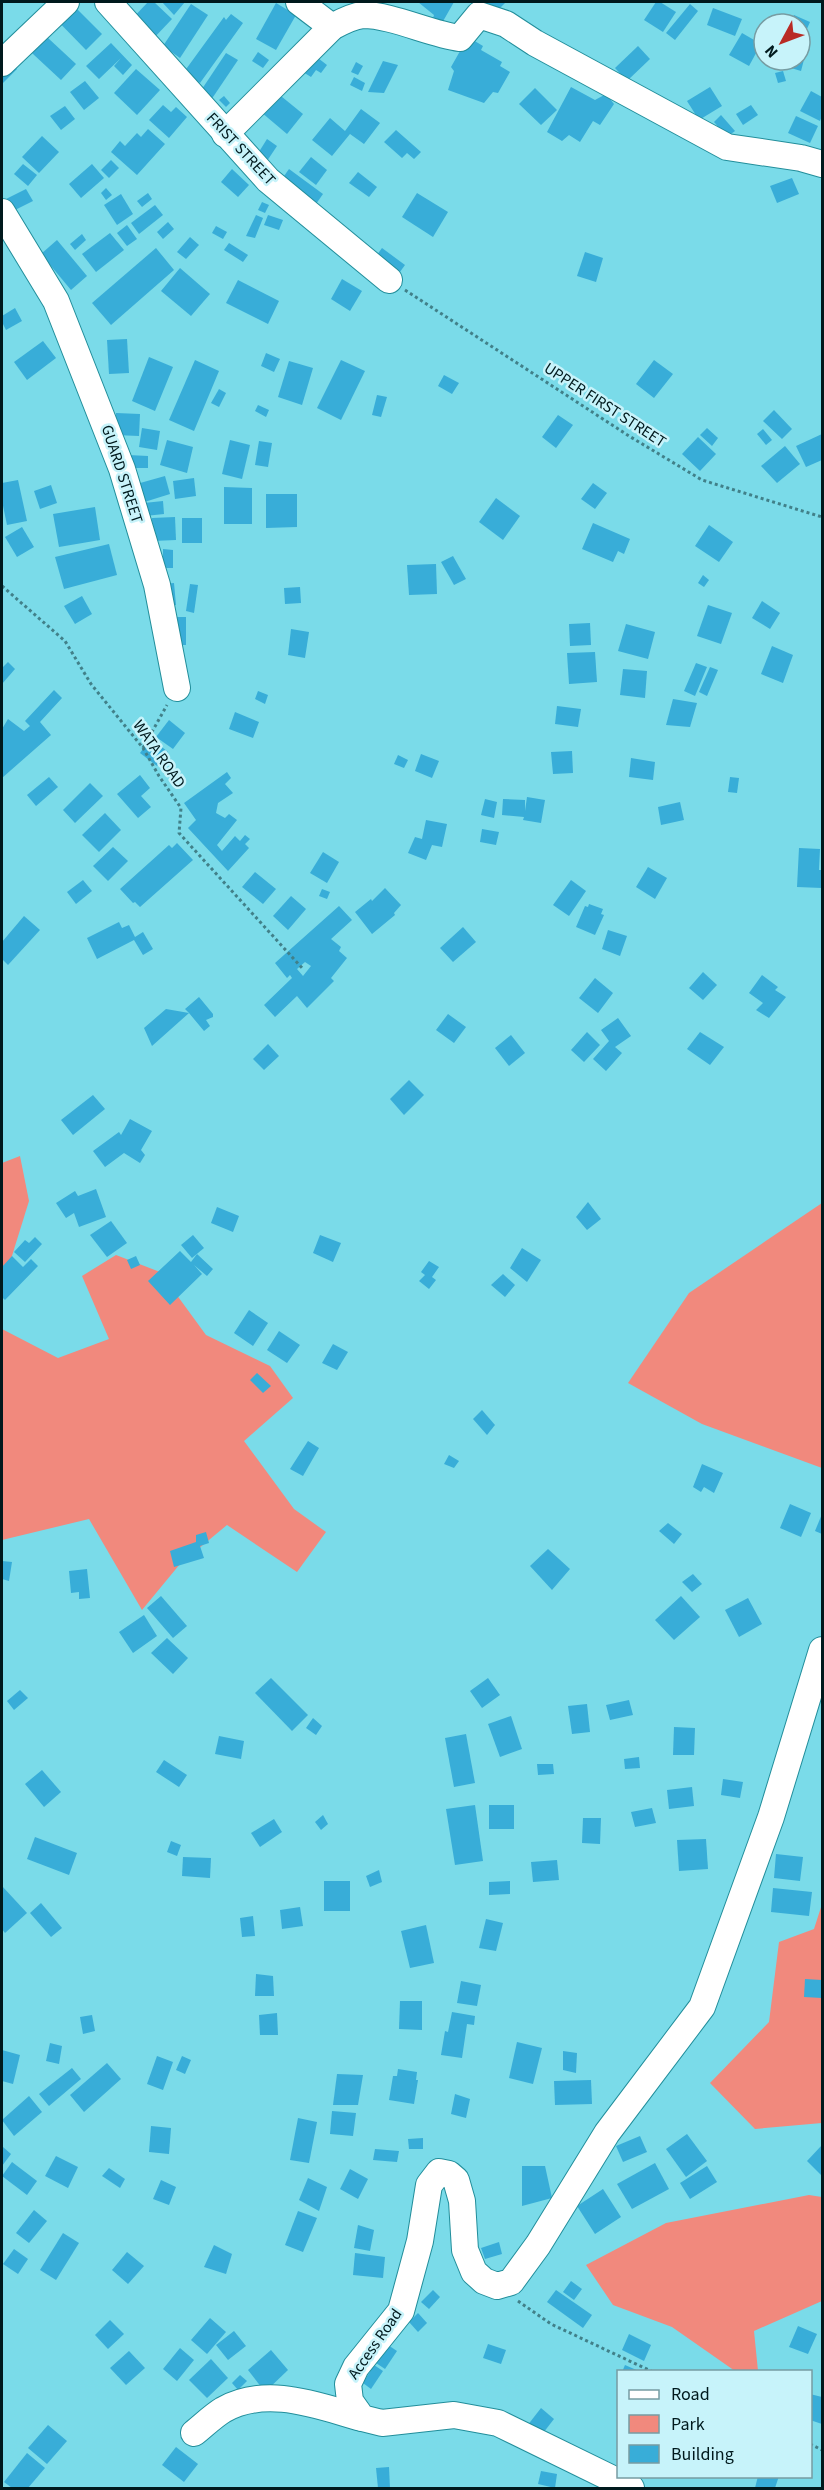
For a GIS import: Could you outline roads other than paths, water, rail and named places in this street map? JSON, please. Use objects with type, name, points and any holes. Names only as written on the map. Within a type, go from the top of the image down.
[{"type":"street","points":[[2,63],[66,2]]},
{"type":"street","name":"FRIST STREET","points":[[108,2],[268,180],[389,280]]},
{"type":"street","points":[[299,2],[332,27]]},
{"type":"street","points":[[225,134],[332,27],[348,19],[362,15],[460,39],[476,16],[506,24],[535,43],[727,147],[801,158],[822,164]]},
{"type":"street","name":"GUARD STREET","points":[[2,212],[56,301],[115,449],[157,585],[177,688]]},
{"type":"street","name":"Access Road","points":[[362,2418],[350,2401],[348,2384],[356,2367],[401,2312],[420,2241],[429,2185],[439,2172],[449,2174],[456,2180],[462,2200],[465,2250],[474,2272],[484,2281],[497,2286],[511,2282],[538,2245],[607,2133],[702,2007],[771,1817],[822,1650]]},
{"type":"street","points":[[194,2433],[222,2410],[264,2399],[296,2400],[382,2423],[454,2415],[498,2423],[631,2488]]}]
